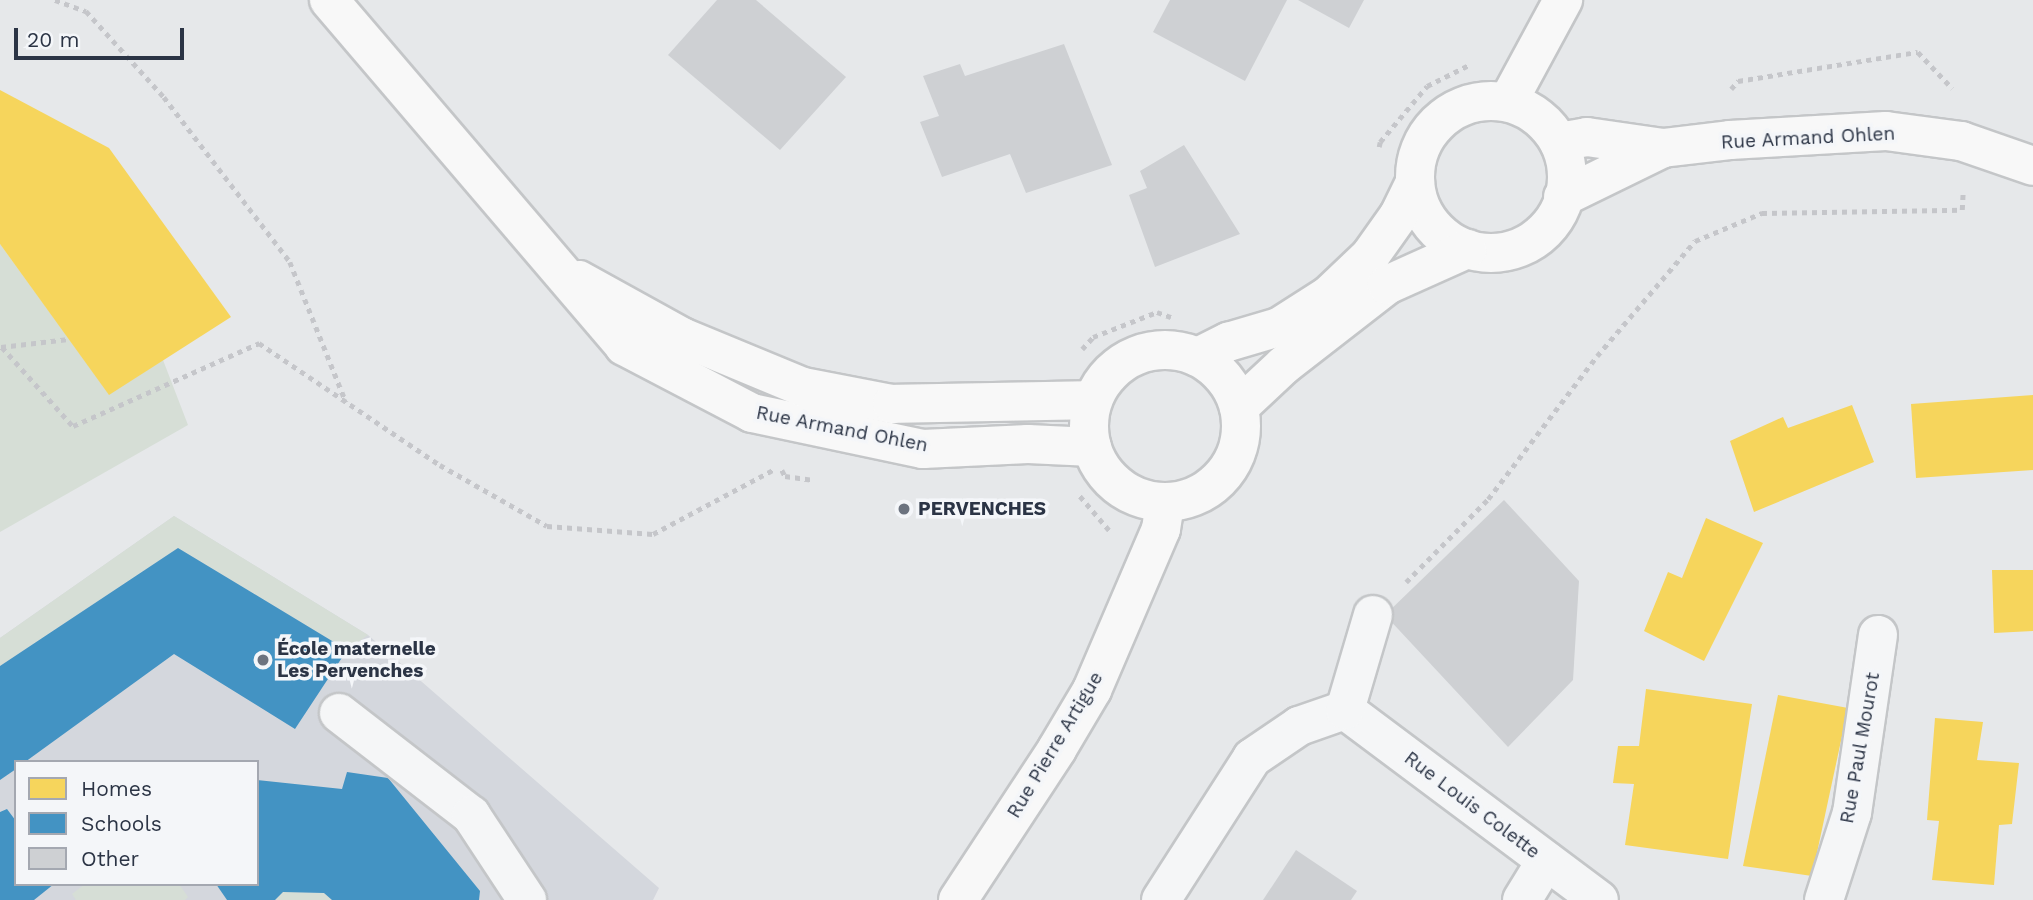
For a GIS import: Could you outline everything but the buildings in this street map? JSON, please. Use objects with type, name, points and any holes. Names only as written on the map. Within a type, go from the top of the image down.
[{"type":"main road","name":"Rue Armand Ohlen","points":[[329,0],[624,346],[752,413],[923,449],[1028,444],[1092,447]]},
{"type":"main road","points":[[1509,100],[1563,0]]},
{"type":"main road","points":[[1509,100],[1544,122],[1559,142],[1567,179],[1563,197],[1554,219],[1525,243],[1491,253],[1466,249],[1447,239],[1430,223],[1420,207],[1415,182],[1416,159],[1425,139],[1438,121],[1457,108],[1478,102],[1509,100]]},
{"type":"main road","name":"Rue Armand Ohlen","points":[[1559,142],[1587,137],[1662,148],[1730,140],[1886,131],[1961,141],[2033,166]]},
{"type":"main road","name":"Rue Armand Ohlen","points":[[1563,197],[1662,148]]},
{"type":"main road","points":[[1198,357],[1228,342],[1279,327],[1329,295],[1370,256],[1399,215],[1415,182]]},
{"type":"main road","points":[[1239,407],[1284,365],[1387,285],[1466,249]]},
{"type":"main road","name":"Rue Armand Ohlen","points":[[559,269],[682,337],[803,387],[892,404],[1093,400]]},
{"type":"main road","points":[[1173,350],[1198,357],[1223,377],[1239,407],[1241,432],[1235,457],[1220,479],[1199,495],[1165,504],[1132,496],[1114,484],[1100,467],[1092,447],[1089,423],[1093,400],[1106,378],[1124,361],[1148,352],[1173,350]]},
{"type":"main road","name":"Rue Pierre Artigue","points":[[958,900],[1092,690],[1161,529],[1165,504]]},
{"type":"street","points":[[1161,900],[1252,758],[1298,726],[1345,710],[1373,615]]},
{"type":"street","name":"Rue Paul Mourot","points":[[1824,900],[1852,813],[1878,635]]},
{"type":"street","name":"Rue Louis Colette","points":[[1345,710],[1599,900]]},
{"type":"street","points":[[339,713],[471,814],[527,900]]},
{"type":"street","points":[[1522,900],[1546,861]]},
{"type":"path","points":[[55,0],[86,11],[164,97],[290,262],[347,403]]},
{"type":"path","points":[[1724,98],[1738,81],[1918,52],[1950,88],[1961,91]]},
{"type":"path","points":[[1379,154],[1380,142],[1427,86],[1481,59]]},
{"type":"path","points":[[1373,615],[1488,499],[1597,356],[1695,241],[1762,213],[1962,209],[1963,186]]},
{"type":"path","points":[[1075,356],[1093,337],[1157,313],[1182,320]]},
{"type":"path","points":[[1,347],[69,339]]},
{"type":"path","points":[[1,347],[73,426],[259,343],[440,465],[547,526],[653,534],[780,466]]},
{"type":"shaded area","points":[[0,244],[109,394],[163,360],[188,425],[0,532]]},
{"type":"shaded area","points":[[174,516],[368,635],[659,888],[653,900],[0,900],[0,638]]},
{"type":"shaded area","points":[[174,516],[368,635],[347,650],[178,548],[0,666],[0,638]]},
{"type":"shaded area","points":[[82,886],[180,886],[188,897],[185,900],[76,900],[72,894]]},
{"type":"shaded area","points":[[283,892],[324,893],[332,900],[275,900]]},
{"type":"place","name":"PERVENCHES","points":[[904,509]]},
{"type":"place","name":"École maternelle Les Pervenches","points":[[263,660]]}]
